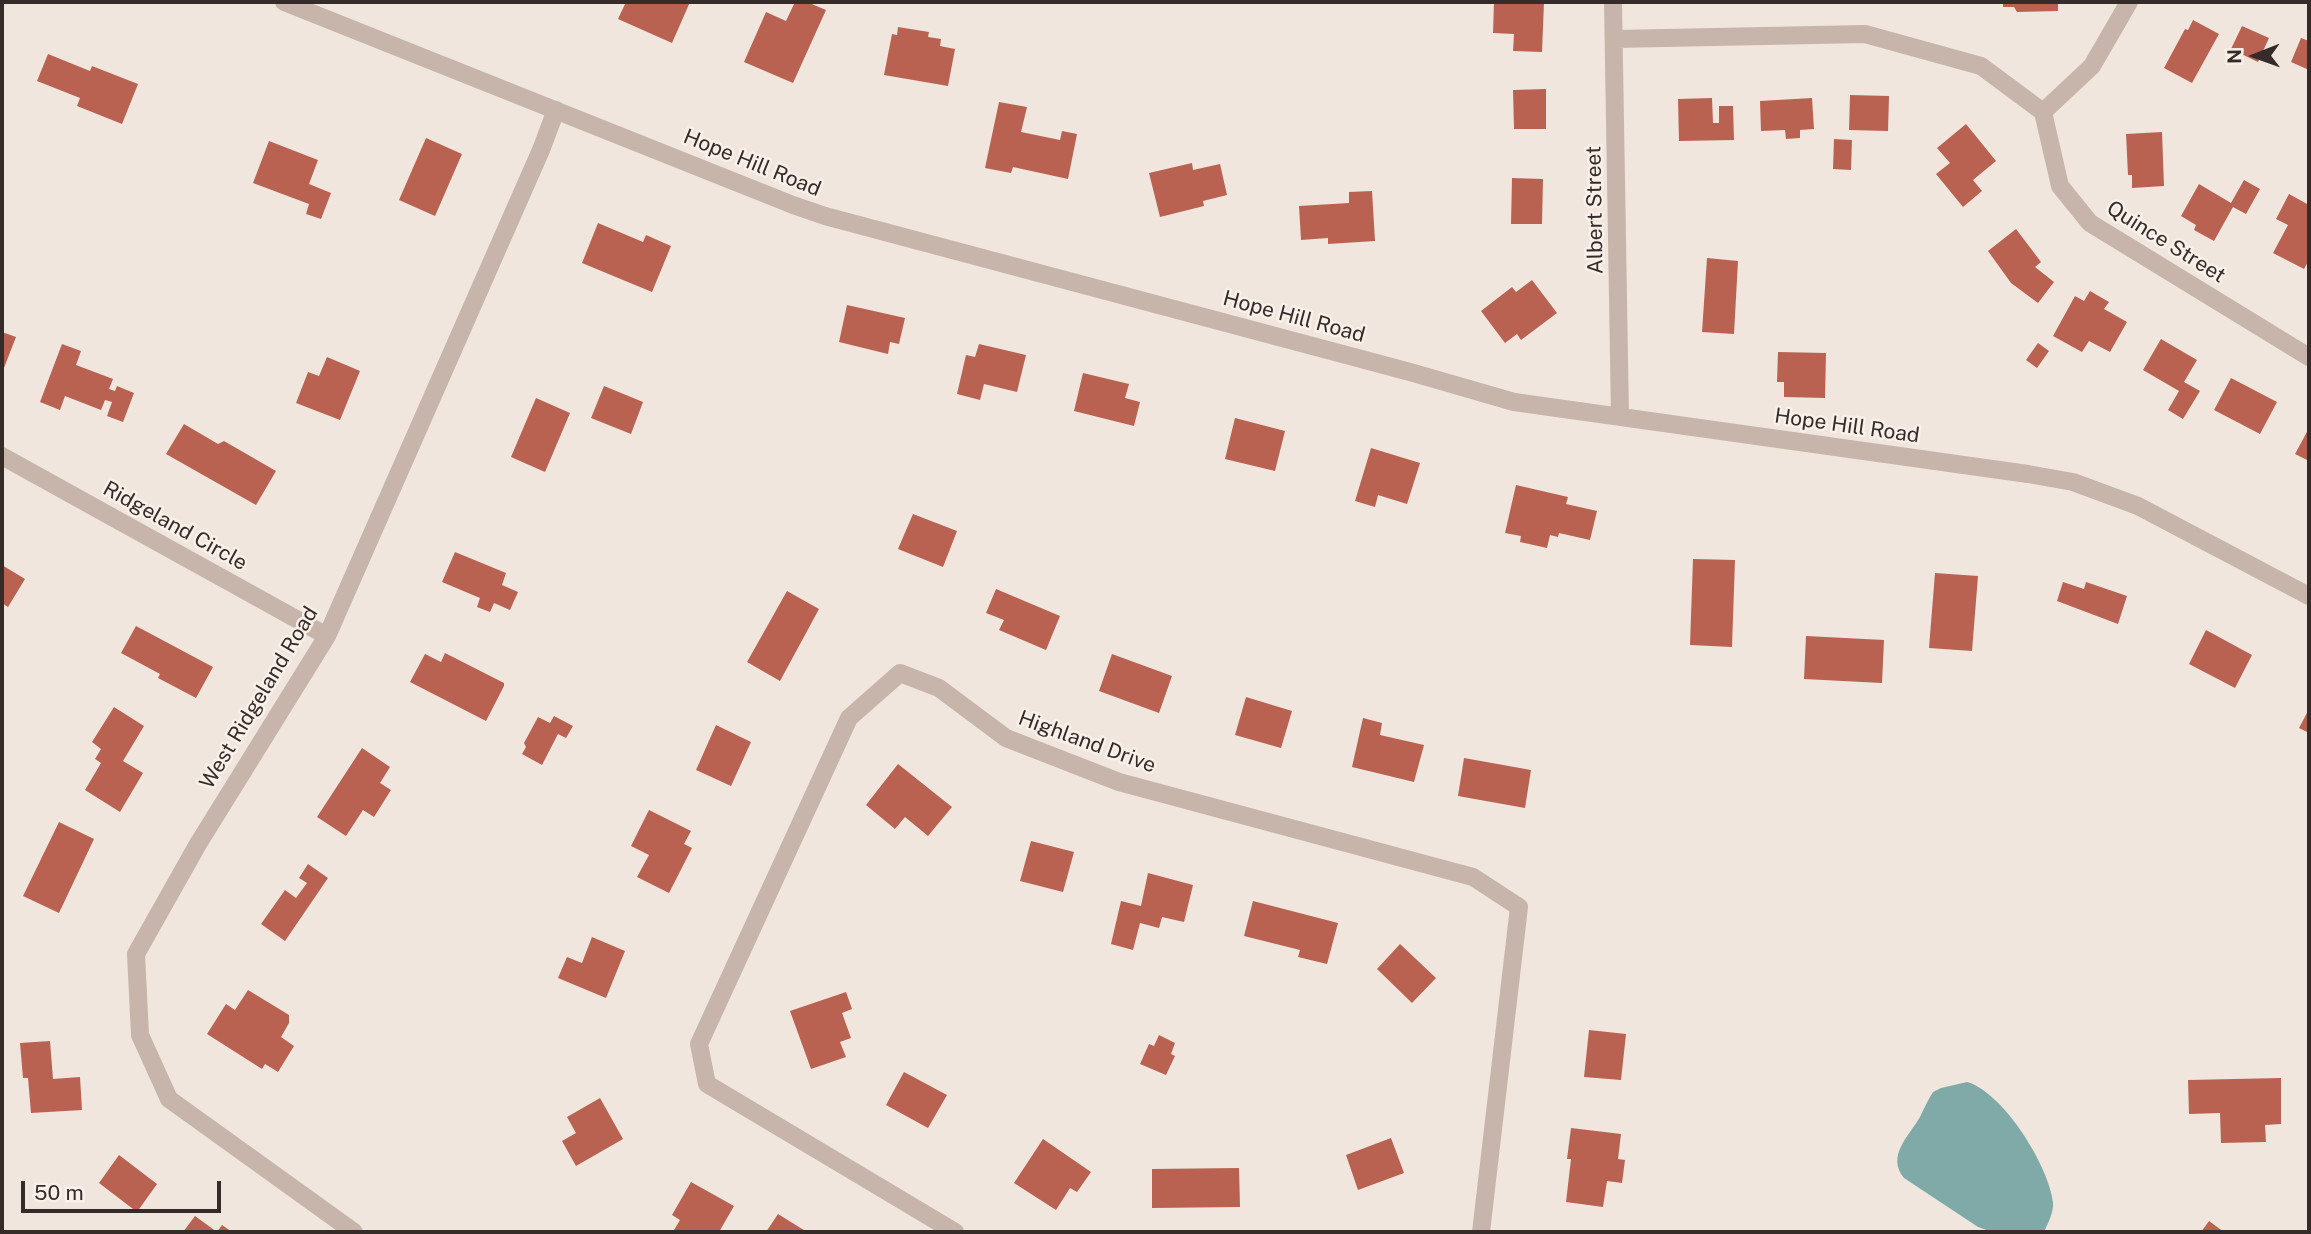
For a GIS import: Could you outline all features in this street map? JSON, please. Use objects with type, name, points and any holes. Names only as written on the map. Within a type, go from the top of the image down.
[{"type":"street","name":"Hope Hill Road","points":[[284,2],[825,216],[1397,368],[1514,402],[2073,482],[2138,506],[2309,596]]},
{"type":"street","name":"Albert Street","points":[[1613,2],[1620,417]]},
{"type":"street","points":[[1615,39],[1865,34],[1981,66],[2043,111],[2092,66],[2129,2]]},
{"type":"street","name":"West Ridgeland Road","points":[[354,1232],[169,1099],[140,1035],[136,954],[198,844],[327,636],[541,150],[556,110]]},
{"type":"street","name":"Quince Street","points":[[2043,111],[2060,186],[2090,223],[2309,357]]},
{"type":"street","name":"Ridgeland Circle","points":[[2,456],[327,636]]},
{"type":"street","name":"Highland Drive","points":[[955,1232],[707,1084],[699,1044],[849,718],[900,673],[939,688],[1006,738],[1119,782],[1473,877],[1519,907],[1481,1232]]},
{"type":"water","points":[[1967,1082],[1995,1100],[2034,1151],[2050,1187],[2053,1202],[2052,1214],[2044,1232],[1992,1232],[1978,1227],[1904,1178],[1899,1170],[1897,1162],[1901,1146],[1933,1092]]},
{"type":"building","points":[[626,2],[690,2],[672,43],[618,19]]},
{"type":"building","points":[[795,2],[807,2],[826,10],[793,83],[744,62],[766,12],[786,21]]},
{"type":"building","points":[[1494,2],[1544,2],[1542,52],[1513,51],[1514,34],[1493,33]]},
{"type":"building","points":[[2003,2],[2058,2],[2058,11],[2017,12],[2014,7],[2003,7]]},
{"type":"building","points":[[2193,20],[2219,34],[2192,83],[2164,68],[2185,29],[2188,30]]},
{"type":"building","points":[[2242,26],[2269,38],[2258,62],[2231,49]]},
{"type":"building","points":[[898,27],[929,32],[928,37],[941,39],[940,46],[955,49],[948,86],[884,75],[892,34],[897,35]]},
{"type":"building","points":[[2301,38],[2309,41],[2309,70],[2291,62]]},
{"type":"building","points":[[48,54],[90,71],[92,66],[138,84],[122,124],[77,106],[80,98],[37,81]]},
{"type":"building","points":[[1546,89],[1546,129],[1514,129],[1513,90]]},
{"type":"building","points":[[1850,95],[1889,96],[1888,131],[1849,130]]},
{"type":"building","points":[[1712,98],[1713,123],[1719,123],[1719,106],[1733,106],[1734,140],[1679,141],[1678,99]]},
{"type":"building","points":[[1812,98],[1814,129],[1800,130],[1800,138],[1786,139],[1785,130],[1761,131],[1760,101]]},
{"type":"building","points":[[999,102],[1027,107],[1021,132],[1060,140],[1062,131],[1077,134],[1068,179],[1013,167],[1011,173],[985,168]]},
{"type":"building","points":[[1966,124],[1996,161],[1973,180],[1982,191],[1963,207],[1936,174],[1950,163],[1937,148]]},
{"type":"building","points":[[2162,132],[2164,186],[2132,188],[2132,175],[2128,175],[2126,134]]},
{"type":"building","points":[[426,138],[462,154],[435,216],[399,200]]},
{"type":"building","points":[[1834,139],[1852,140],[1851,170],[1833,169]]},
{"type":"building","points":[[269,141],[318,160],[309,184],[331,193],[321,219],[306,214],[309,204],[253,183]]},
{"type":"building","points":[[1192,163],[1193,170],[1220,164],[1227,195],[1203,201],[1204,206],[1160,217],[1149,173]]},
{"type":"building","points":[[1512,178],[1543,179],[1542,224],[1511,224]]},
{"type":"building","points":[[2244,180],[2260,189],[2246,214],[2233,207],[2214,241],[2194,230],[2196,225],[2181,216],[2199,184],[2231,203]]},
{"type":"building","points":[[1372,191],[1375,241],[1328,244],[1328,238],[1301,240],[1299,206],[1349,203],[1349,192]]},
{"type":"building","points":[[2289,194],[2309,205],[2309,260],[2304,269],[2273,253],[2288,225],[2276,219]]},
{"type":"building","points":[[598,223],[643,242],[646,235],[671,246],[652,292],[582,263]]},
{"type":"building","points":[[2016,229],[2041,262],[2035,267],[2054,282],[2038,303],[2011,283],[1988,251]]},
{"type":"building","points":[[1707,258],[1738,261],[1734,334],[1702,332]]},
{"type":"building","points":[[1532,280],[1557,313],[1521,340],[1517,334],[1505,343],[1481,311],[1512,287],[1516,292]]},
{"type":"building","points":[[2090,291],[2109,302],[2104,309],[2127,322],[2110,352],[2089,341],[2082,352],[2053,336],[2075,296],[2084,301]]},
{"type":"building","points":[[847,305],[905,318],[899,344],[890,342],[888,354],[839,342]]},
{"type":"building","points":[[2,332],[16,337],[2,373]]},
{"type":"building","points":[[2161,339],[2197,360],[2184,382],[2200,391],[2183,419],[2168,410],[2179,391],[2143,370]]},
{"type":"building","points":[[2038,343],[2049,351],[2037,368],[2026,360]]},
{"type":"building","points":[[62,344],[81,351],[76,365],[113,379],[109,389],[115,391],[117,386],[134,393],[123,422],[107,416],[112,402],[105,400],[101,410],[65,396],[60,410],[40,402]]},
{"type":"building","points":[[979,344],[1026,355],[1017,392],[984,384],[980,400],[957,394],[966,355],[975,357]]},
{"type":"building","points":[[1778,352],[1826,353],[1825,398],[1784,397],[1784,382],[1777,382]]},
{"type":"building","points":[[327,357],[360,371],[340,420],[296,403],[308,372],[319,376]]},
{"type":"building","points":[[1083,373],[1129,384],[1125,398],[1140,402],[1134,426],[1074,411]]},
{"type":"building","points":[[2231,378],[2277,402],[2260,434],[2214,410]]},
{"type":"building","points":[[604,386],[643,402],[631,434],[591,418]]},
{"type":"building","points":[[536,398],[570,413],[545,472],[511,457]]},
{"type":"building","points":[[1235,418],[1285,431],[1275,471],[1225,459]]},
{"type":"building","points":[[184,424],[218,444],[224,441],[276,471],[256,505],[166,454]]},
{"type":"building","points":[[2309,428],[2309,461],[2295,454]]},
{"type":"building","points":[[1371,448],[1420,463],[1407,504],[1378,495],[1375,507],[1355,501]]},
{"type":"building","points":[[1516,485],[1568,497],[1566,504],[1597,511],[1590,540],[1559,533],[1558,537],[1550,535],[1547,548],[1520,542],[1521,536],[1505,533]]},
{"type":"building","points":[[913,514],[957,531],[943,567],[898,549]]},
{"type":"building","points":[[455,552],[506,573],[502,585],[518,592],[510,610],[494,603],[490,612],[477,607],[480,598],[442,582]]},
{"type":"building","points":[[1693,559],[1735,560],[1732,647],[1690,645]]},
{"type":"building","points":[[2,565],[25,579],[8,607],[2,603]]},
{"type":"building","points":[[1935,573],[1978,576],[1972,651],[1929,648]]},
{"type":"building","points":[[2063,582],[2084,589],[2086,582],[2127,596],[2118,624],[2057,601]]},
{"type":"building","points":[[996,589],[1060,616],[1046,650],[999,630],[1004,620],[986,613]]},
{"type":"building","points":[[787,591],[819,609],[780,681],[747,662]]},
{"type":"building","points":[[136,626],[213,667],[196,698],[158,678],[160,674],[121,653]]},
{"type":"building","points":[[2206,630],[2252,655],[2235,688],[2189,664]]},
{"type":"building","points":[[1806,636],[1884,640],[1882,683],[1804,679]]},
{"type":"building","points":[[445,653],[504,683],[486,721],[410,682],[425,654],[441,662]]},
{"type":"building","points":[[1112,654],[1172,676],[1159,713],[1099,691]]},
{"type":"building","points":[[1246,697],[1292,711],[1281,748],[1235,735]]},
{"type":"building","points":[[114,707],[144,726],[123,761],[143,773],[120,812],[85,790],[101,763],[95,759],[101,749],[92,742]]},
{"type":"building","points":[[2309,709],[2309,733],[2299,728]]},
{"type":"building","points":[[554,716],[573,726],[566,738],[558,734],[542,765],[522,754],[526,747],[524,743],[538,717],[550,723]]},
{"type":"building","points":[[1363,718],[1382,723],[1380,735],[1424,745],[1414,782],[1352,767]]},
{"type":"building","points":[[716,725],[751,742],[731,786],[696,770]]},
{"type":"building","points":[[362,748],[390,767],[380,783],[391,790],[374,817],[363,810],[346,836],[317,817]]},
{"type":"building","points":[[1464,758],[1531,770],[1525,808],[1458,796]]},
{"type":"building","points":[[898,764],[952,807],[928,836],[905,817],[895,829],[866,805]]},
{"type":"building","points":[[649,810],[691,831],[684,844],[692,848],[669,893],[637,877],[649,855],[631,846]]},
{"type":"building","points":[[59,822],[94,839],[59,913],[23,896]]},
{"type":"building","points":[[1031,841],[1074,852],[1063,892],[1020,881]]},
{"type":"building","points":[[308,864],[328,878],[285,941],[261,924],[285,890],[296,898],[307,883],[299,878]]},
{"type":"building","points":[[1148,873],[1193,885],[1184,922],[1162,917],[1159,928],[1140,923],[1133,950],[1111,944],[1121,901],[1141,906]]},
{"type":"building","points":[[1253,901],[1338,923],[1327,964],[1298,957],[1300,950],[1244,936]]},
{"type":"building","points":[[592,937],[625,951],[606,998],[558,978],[567,957],[582,963]]},
{"type":"building","points":[[1400,944],[1436,978],[1412,1003],[1377,969]]},
{"type":"building","points":[[248,990],[289,1015],[289,1023],[281,1037],[294,1046],[278,1072],[265,1064],[262,1069],[207,1034],[226,1004],[235,1010]]},
{"type":"building","points":[[846,992],[852,1009],[842,1013],[851,1038],[840,1042],[846,1057],[811,1069],[790,1011]]},
{"type":"building","points":[[1589,1030],[1626,1034],[1621,1080],[1584,1077]]},
{"type":"building","points":[[1159,1035],[1175,1043],[1171,1054],[1175,1056],[1166,1075],[1140,1064],[1149,1044],[1154,1046]]},
{"type":"building","points":[[50,1041],[53,1079],[80,1077],[82,1110],[31,1113],[28,1078],[23,1078],[20,1043]]},
{"type":"building","points":[[904,1072],[947,1095],[928,1128],[886,1105]]},
{"type":"building","points":[[2281,1078],[2281,1124],[2265,1125],[2266,1142],[2221,1143],[2220,1113],[2189,1114],[2188,1080]]},
{"type":"building","points":[[600,1098],[623,1139],[576,1166],[562,1141],[576,1133],[567,1117]]},
{"type":"building","points":[[1571,1128],[1621,1134],[1618,1159],[1625,1160],[1622,1183],[1607,1181],[1603,1207],[1566,1202]]},
{"type":"building","points":[[1391,1138],[1404,1173],[1358,1190],[1346,1155]]},
{"type":"building","points":[[1043,1139],[1091,1172],[1077,1192],[1070,1188],[1056,1210],[1014,1183]]},
{"type":"building","points":[[119,1155],[157,1184],[137,1212],[99,1183]]},
{"type":"building","points":[[1239,1168],[1240,1207],[1152,1208],[1152,1169]]},
{"type":"building","points":[[691,1182],[734,1206],[719,1232],[674,1230],[680,1220],[672,1215]]},
{"type":"building","points":[[778,1214],[807,1232],[766,1232]]},
{"type":"building","points":[[195,1216],[217,1232],[183,1232]]},
{"type":"building","points":[[2209,1221],[2224,1232],[2201,1232]]},
{"type":"building","points":[[222,1225],[232,1232],[217,1232]]}]
